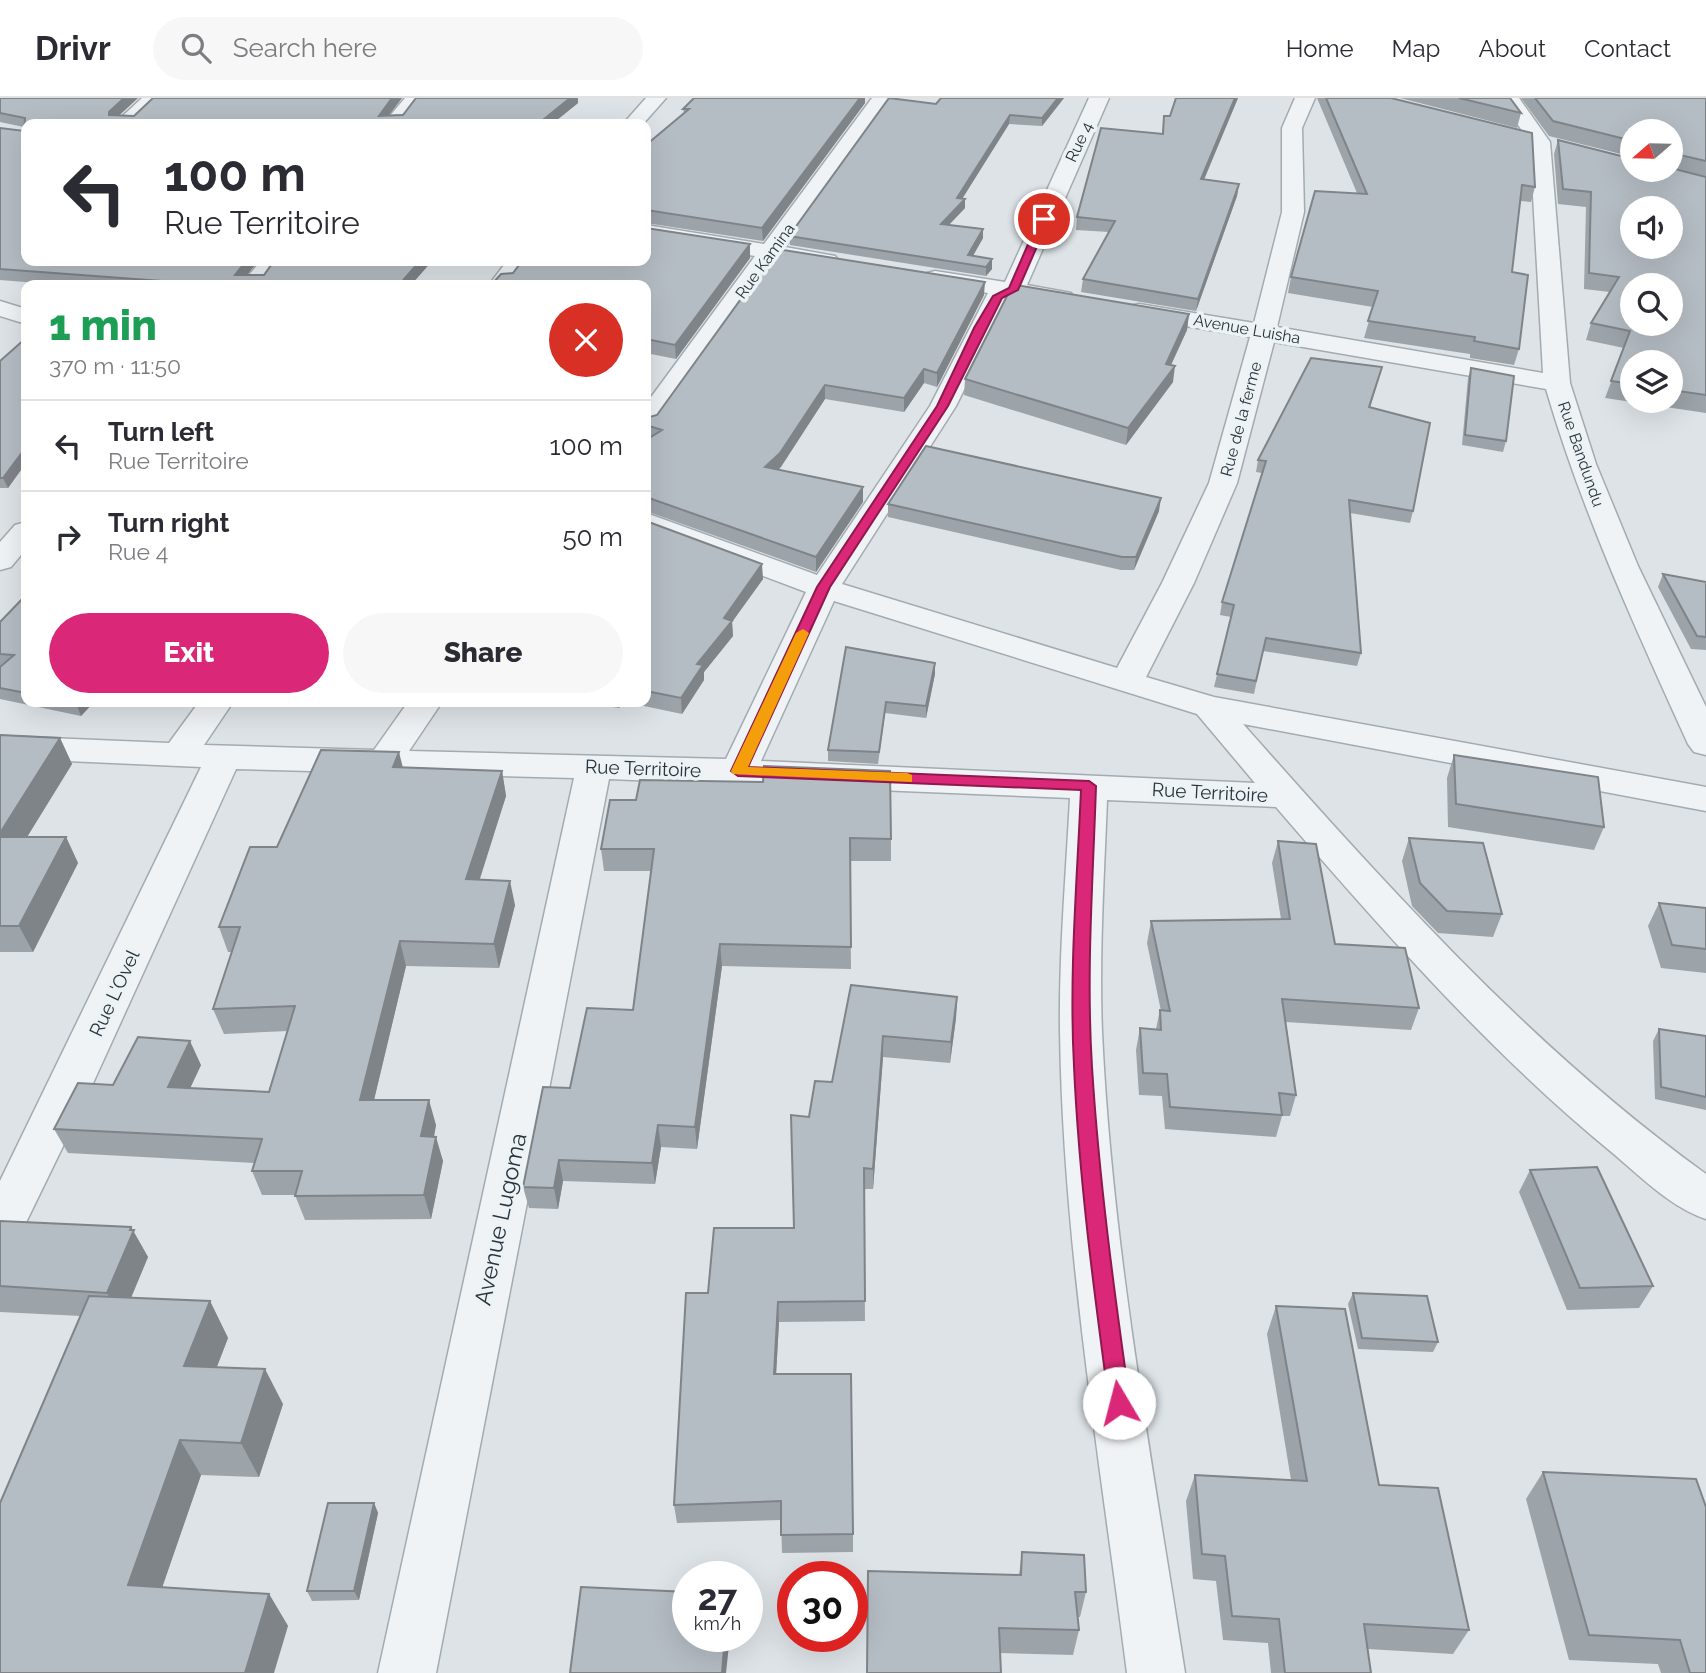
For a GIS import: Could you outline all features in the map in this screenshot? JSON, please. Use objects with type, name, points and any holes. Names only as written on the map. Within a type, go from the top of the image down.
[{"type":"street","points":[[130,119],[153,98]]},
{"type":"street","points":[[397,119],[415,98]]},
{"type":"street","points":[[638,119],[656,98]]},
{"type":"street","name":"Rue Kamina","points":[[651,415],[881,98]]},
{"type":"street","name":"Rue 4","points":[[738,771],[824,587],[943,406],[998,296],[1013,290],[1099,98]]},
{"type":"street","name":"Rue de la ferme","points":[[1126,683],[1178,583],[1223,483],[1265,332],[1293,212],[1292,128],[1305,98]]},
{"type":"street","name":"Rue Bandundu","points":[[1509,98],[1540,142],[1557,383],[1582,464],[1623,566],[1706,744]]},
{"type":"street","points":[[651,233],[851,265]]},
{"type":"street","points":[[256,280],[269,266]]},
{"type":"street","points":[[905,273],[1079,301]]},
{"type":"street","name":"Avenue Luisha","points":[[1119,307],[1557,383]]},
{"type":"street","points":[[0,308],[21,315]]},
{"type":"street","points":[[651,524],[824,587],[1209,707],[1706,799]]},
{"type":"street","points":[[0,561],[21,537]]},
{"type":"street","points":[[180,754],[213,707]]},
{"type":"street","points":[[385,760],[422,707]]},
{"type":"street","points":[[1209,707],[1406,928],[1523,1049],[1640,1151],[1706,1200]]},
{"type":"street","name":"Rue Territoire","points":[[3,752],[180,754],[594,766],[1286,796]]},
{"type":"street","name":"Rue L'Ovel","points":[[0,1227],[62,1103],[225,757]]},
{"type":"street","name":"Avenue Lugoma","points":[[407,1673],[594,766]]},
{"type":"street","points":[[1089,786],[1082,935],[1083,1065],[1097,1242],[1156,1673]]},
{"type":"building","points":[[0,98],[124,98],[109,115],[134,116],[153,98],[392,98],[379,116],[403,115],[416,98],[570,98],[544,119],[25,119],[0,113]]},
{"type":"building","points":[[694,98],[860,98],[762,228],[651,211],[651,141],[689,109],[683,109]]},
{"type":"building","points":[[889,98],[936,104],[941,98],[1058,98],[1042,118],[1010,115],[957,198],[965,199],[941,224],[983,229],[968,255],[992,259],[986,267],[789,236]]},
{"type":"building","points":[[1176,98],[1235,98],[1201,179],[1239,184],[1198,299],[1083,279],[1115,221],[1077,217],[1101,128],[1163,134],[1164,116],[1170,116]]},
{"type":"building","points":[[1326,98],[1391,98],[1532,133],[1535,187],[1522,185],[1512,272],[1528,275],[1519,349],[1474,341],[1475,337],[1368,321],[1378,291],[1291,277],[1315,191],[1367,194]]},
{"type":"building","points":[[1459,98],[1510,98],[1521,113]]},
{"type":"building","points":[[1535,98],[1706,98],[1706,161],[1684,156],[1684,119],[1620,119],[1620,138],[1553,121]]},
{"type":"building","points":[[0,128],[21,131],[21,266],[242,266],[235,275],[264,275],[270,266],[416,266],[403,280],[148,280],[0,269]]},
{"type":"building","points":[[1558,140],[1620,156],[1620,182],[1684,182],[1684,171],[1706,177],[1706,395],[1683,392],[1683,350],[1623,350],[1628,336],[1683,336],[1683,273],[1620,273],[1620,329],[1591,323],[1619,277],[1589,273],[1591,192],[1563,189]]},
{"type":"building","points":[[651,229],[750,244],[675,345],[651,340],[651,280],[496,280],[501,274],[513,273],[518,266],[651,266]]},
{"type":"building","points":[[777,249],[985,282],[937,373],[924,369],[904,398],[825,385],[780,453],[765,467],[863,487],[816,557],[651,499],[651,437],[662,430],[651,427],[651,417],[657,415]]},
{"type":"building","points":[[1016,285],[1189,314],[1166,364],[1175,366],[1128,428],[965,379],[1011,288]]},
{"type":"building","points":[[21,342],[21,454],[3,478],[0,478],[0,361]]},
{"type":"building","points":[[1620,357],[1620,382],[1611,381]]},
{"type":"building","points":[[1311,358],[1382,367],[1369,407],[1430,423],[1413,511],[1349,500],[1361,653],[1266,638],[1256,681],[1217,674],[1234,605],[1222,602],[1266,461],[1258,460]]},
{"type":"building","points":[[1471,368],[1514,376],[1506,441],[1465,435]]},
{"type":"building","points":[[926,446],[1161,498],[1136,557],[1122,557],[888,504]]},
{"type":"building","points":[[651,523],[762,564],[724,618],[732,621],[697,664],[703,665],[681,698],[651,692]]},
{"type":"building","points":[[1663,574],[1706,582],[1706,637],[1697,636]]},
{"type":"building","points":[[21,600],[21,692],[0,688],[0,667],[14,655],[0,654],[0,622]]},
{"type":"building","points":[[846,647],[935,663],[926,706],[886,702],[879,752],[828,750]]},
{"type":"building","points":[[0,735],[60,738],[0,833]]},
{"type":"building","points":[[321,750],[399,752],[393,767],[502,771],[466,879],[510,881],[494,944],[400,941],[360,1100],[429,1100],[421,1136],[436,1137],[424,1195],[295,1196],[302,1171],[252,1171],[262,1139],[54,1129],[78,1083],[113,1085],[138,1037],[190,1041],[168,1087],[269,1092],[295,1006],[213,1009],[240,927],[219,927],[250,847],[277,847]]},
{"type":"building","points":[[1454,755],[1598,777],[1604,827],[1456,804]]},
{"type":"building","points":[[764,766],[890,771],[891,839],[850,838],[851,947],[720,944],[695,1127],[658,1125],[652,1163],[559,1160],[554,1188],[523,1187],[543,1087],[570,1088],[587,1008],[633,1010],[654,849],[601,849],[610,800],[636,800],[640,780],[763,782]]},
{"type":"building","points":[[0,837],[66,837],[19,926],[0,926]]},
{"type":"building","points":[[1409,838],[1483,843],[1502,914],[1447,911],[1420,883]]},
{"type":"building","points":[[1278,841],[1316,844],[1335,944],[1405,948],[1419,1008],[1282,999],[1296,1095],[1279,1093],[1282,1115],[1170,1107],[1167,1074],[1143,1073],[1140,1028],[1161,1030],[1160,1010],[1170,1011],[1151,921],[1290,919]]},
{"type":"building","points":[[1659,903],[1706,908],[1706,949],[1672,945]]},
{"type":"building","points":[[851,985],[957,997],[951,1042],[883,1036],[873,1169],[864,1168],[865,1301],[778,1302],[774,1374],[851,1374],[853,1534],[781,1535],[781,1501],[674,1505],[686,1293],[708,1293],[714,1228],[794,1228],[791,1115],[809,1117],[815,1081],[832,1082]]},
{"type":"building","points":[[1659,1029],[1706,1036],[1706,1097],[1661,1087]]},
{"type":"building","points":[[1597,1167],[1653,1286],[1580,1288],[1530,1170]]},
{"type":"building","points":[[0,1221],[131,1227],[130,1230],[134,1230],[107,1293],[0,1286]]},
{"type":"building","points":[[1353,1293],[1427,1296],[1438,1342],[1362,1338]]},
{"type":"building","points":[[89,1296],[210,1301],[184,1366],[265,1369],[241,1443],[180,1440],[128,1585],[269,1594],[245,1673],[0,1673],[0,1503]]},
{"type":"building","points":[[1276,1306],[1345,1309],[1379,1485],[1438,1488],[1469,1630],[1364,1624],[1371,1673],[1285,1673],[1279,1619],[1232,1616],[1225,1556],[1202,1554],[1195,1475],[1307,1481]]},
{"type":"building","points":[[1543,1472],[1696,1479],[1706,1507],[1706,1673],[1690,1673],[1680,1640],[1589,1635]]},
{"type":"building","points":[[328,1503],[374,1503],[354,1591],[307,1591]]},
{"type":"building","points":[[1022,1552],[1084,1555],[1086,1592],[1075,1592],[1079,1630],[999,1628],[1001,1673],[867,1673],[868,1571],[1021,1575]]},
{"type":"building","points":[[581,1587],[672,1591],[672,1652],[724,1652],[722,1673],[570,1673]]},
{"type":"slow traffic","points":[[803,633],[738,771],[907,778]]},
{"type":"route","points":[[1044,219],[1013,290],[998,296],[979,328],[943,406],[897,480],[824,587],[738,771],[1089,786],[1082,935],[1083,1065],[1097,1242],[1119,1403]]}]
